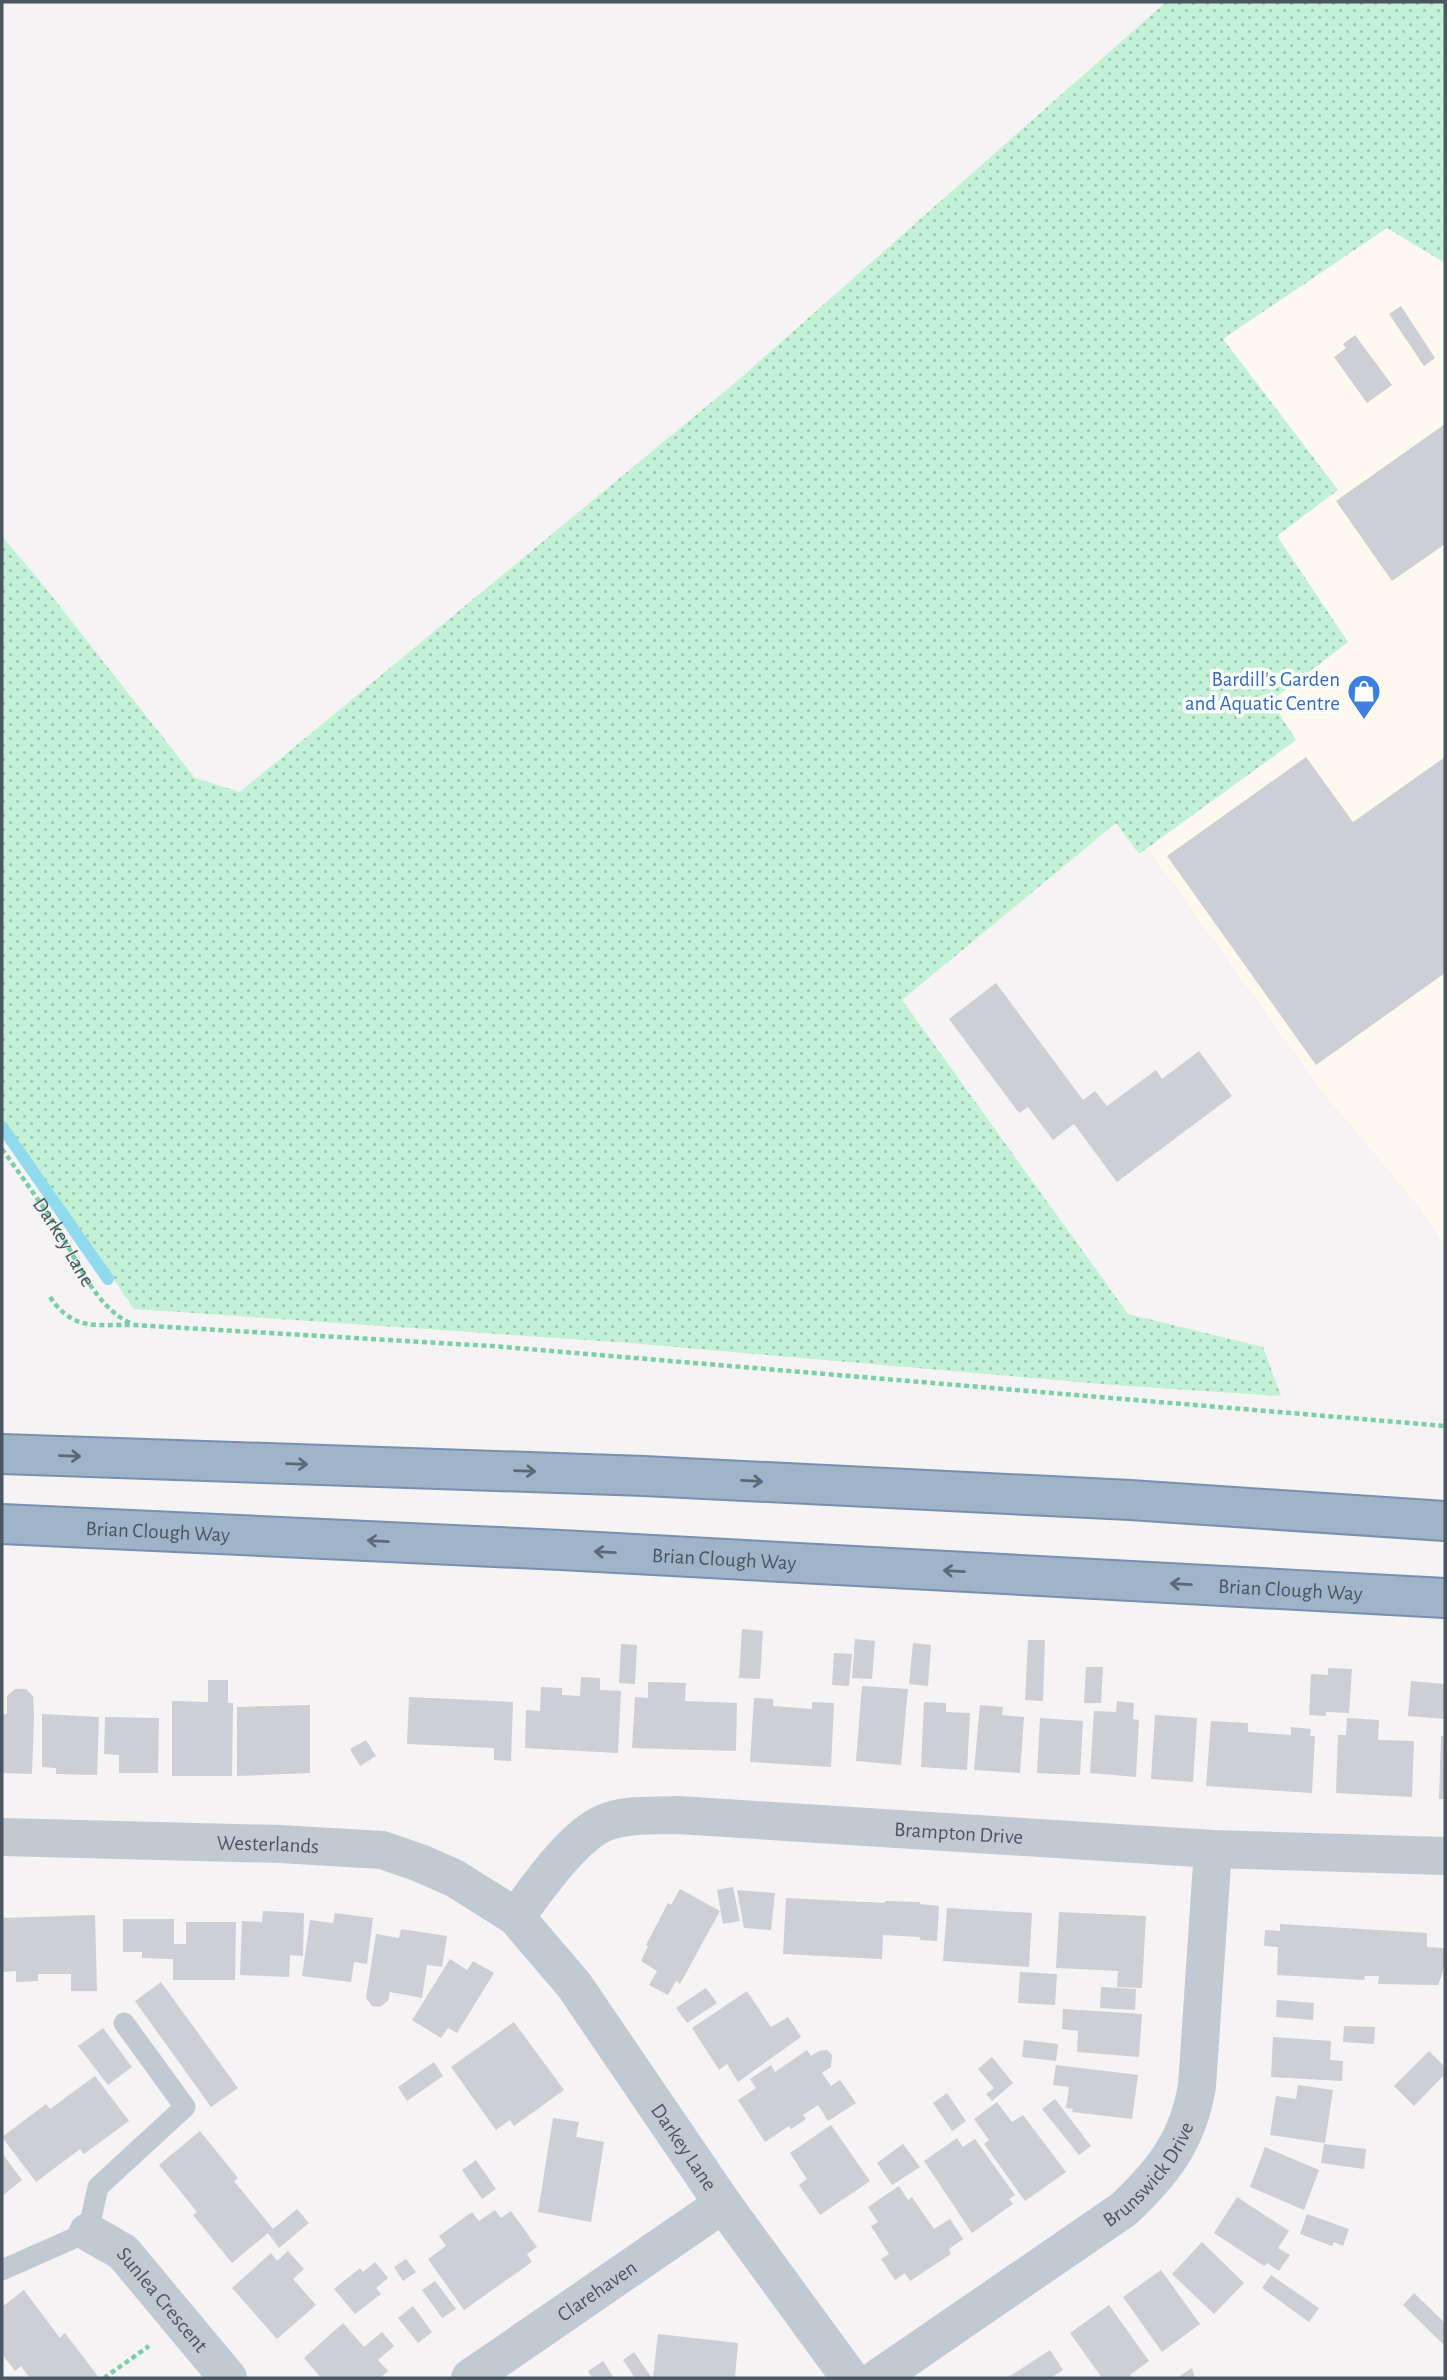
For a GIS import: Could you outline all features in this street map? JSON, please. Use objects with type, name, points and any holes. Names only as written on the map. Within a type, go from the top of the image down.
[{"type":"highway","points":[[2,1454],[644,1475],[1130,1500],[1445,1521]]},
{"type":"highway","name":"Brian Clough Way","points":[[2,1524],[589,1551],[1445,1598]]},
{"type":"street","name":"Brampton Drive","points":[[516,1917],[555,1866],[584,1835],[606,1821],[632,1816],[678,1815],[1213,1849],[1445,1856]]},
{"type":"street","name":"Westerlands","points":[[2,1837],[280,1844],[382,1850],[454,1878],[516,1917]]},
{"type":"street","name":"Brunswick Drive","points":[[878,2378],[1124,2209],[1153,2181],[1178,2146],[1193,2113],[1198,2086],[1213,1849]]},
{"type":"street","name":"Darkey Lane","points":[[516,1917],[574,1985],[723,2204],[850,2378]]},
{"type":"street","name":"Clarehaven","points":[[470,2378],[723,2204]]},
{"type":"street","name":"Sunlea Crescent","points":[[88,2232],[123,2252],[228,2378]]},
{"type":"lane","points":[[2,2270],[88,2232],[98,2187],[185,2107],[124,2023]]},
{"type":"path","name":"Darkey Lane","points":[[2,1149],[57,1226],[95,1292],[109,1309],[134,1325]]},
{"type":"path","points":[[50,1297],[60,1312],[80,1324],[492,1346],[1445,1426]]},
{"type":"path","points":[[104,2378],[181,2321]]},
{"type":"shaded area","name":"Bardill's Garden and Aquatic Centre","points":[[1387,227],[1445,263],[1445,1247],[1420,1208],[1321,1090],[1147,847],[1296,741],[1271,701],[1348,642],[1276,536],[1338,489],[1223,339]]},
{"type":"green space","points":[[1166,2],[1445,2],[1445,263],[1387,228],[1223,339],[1338,490],[1277,536],[1348,642],[1271,701],[1296,740],[1139,854],[1116,823],[902,1000],[1128,1314],[1263,1347],[1281,1396],[1113,1385],[630,1343],[134,1309],[2,1119],[2,536],[195,778],[240,792],[736,382]]},
{"type":"building","points":[[1401,306],[1435,358],[1424,366],[1389,314]]},
{"type":"building","points":[[1355,335],[1392,385],[1367,403],[1334,357],[1346,348],[1343,344]]},
{"type":"building","points":[[1445,424],[1445,544],[1392,581],[1336,501]]},
{"type":"building","points":[[1306,757],[1353,822],[1445,757],[1445,973],[1316,1065],[1167,856]]},
{"type":"building","points":[[996,983],[1083,1100],[1095,1091],[1107,1106],[1156,1070],[1162,1079],[1199,1051],[1232,1096],[1117,1182],[1074,1124],[1053,1140],[1028,1107],[1019,1113],[949,1019]]},
{"type":"building","points":[[742,1629],[763,1631],[760,1679],[739,1678]]},
{"type":"building","points":[[855,1639],[875,1641],[872,1679],[852,1678]]},
{"type":"building","points":[[1028,1640],[1045,1640],[1043,1701],[1025,1700]]},
{"type":"building","points":[[913,1643],[931,1645],[928,1686],[909,1684]]},
{"type":"building","points":[[621,1644],[637,1645],[635,1684],[619,1683]]},
{"type":"building","points":[[834,1653],[852,1654],[849,1686],[832,1685]]},
{"type":"building","points":[[1086,1667],[1103,1667],[1101,1703],[1084,1703]]},
{"type":"building","points":[[1328,1668],[1352,1669],[1349,1713],[1326,1712],[1326,1716],[1309,1715],[1311,1674],[1328,1675]]},
{"type":"building","points":[[581,1677],[600,1678],[600,1690],[621,1691],[618,1753],[525,1748],[526,1710],[540,1711],[541,1687],[562,1688],[562,1695],[580,1696]]},
{"type":"building","points":[[208,1680],[228,1680],[228,1703],[233,1703],[232,1776],[172,1776],[172,1701],[208,1702]]},
{"type":"building","points":[[1411,1681],[1445,1684],[1445,1719],[1408,1716]]},
{"type":"building","points":[[648,1682],[686,1683],[685,1701],[737,1703],[736,1751],[632,1748],[635,1697],[648,1698]]},
{"type":"building","points":[[862,1686],[908,1689],[901,1765],[856,1761]]},
{"type":"building","points":[[15,1689],[26,1689],[33,1696],[32,1774],[2,1773],[2,1714],[7,1714],[7,1696]]},
{"type":"building","points":[[409,1697],[513,1702],[511,1761],[494,1760],[494,1748],[407,1744]]},
{"type":"building","points":[[754,1698],[773,1699],[773,1706],[812,1709],[812,1702],[834,1703],[831,1767],[750,1762]]},
{"type":"building","points":[[1117,1701],[1134,1703],[1133,1719],[1139,1720],[1136,1777],[1090,1773],[1094,1711],[1116,1712]]},
{"type":"building","points":[[924,1702],[946,1703],[946,1712],[970,1713],[967,1770],[921,1767]]},
{"type":"building","points":[[310,1705],[310,1773],[237,1776],[237,1707]]},
{"type":"building","points":[[980,1705],[1003,1707],[1002,1715],[1024,1717],[1020,1773],[974,1770]]},
{"type":"building","points":[[42,1714],[99,1717],[97,1775],[56,1774],[56,1768],[42,1767]]},
{"type":"building","points":[[1155,1715],[1197,1718],[1193,1782],[1151,1779]]},
{"type":"building","points":[[105,1717],[159,1718],[158,1773],[119,1773],[119,1755],[104,1754]]},
{"type":"building","points":[[1040,1718],[1083,1721],[1080,1775],[1037,1773]]},
{"type":"building","points":[[1347,1718],[1379,1720],[1378,1740],[1414,1741],[1412,1797],[1336,1793],[1338,1735],[1346,1735]]},
{"type":"building","points":[[1211,1721],[1248,1723],[1248,1732],[1291,1735],[1291,1727],[1311,1729],[1310,1736],[1315,1736],[1312,1793],[1206,1786]]},
{"type":"building","points":[[1441,1736],[1445,1736],[1445,1799],[1439,1799]]},
{"type":"building","points":[[366,1740],[376,1756],[360,1766],[350,1749]]},
{"type":"building","points":[[733,1887],[740,1921],[723,1924],[717,1890]]},
{"type":"building","points":[[680,1889],[720,1911],[680,1984],[676,1981],[668,1995],[649,1985],[657,1971],[641,1961],[648,1946],[646,1945],[668,1903],[671,1905]]},
{"type":"building","points":[[737,1890],[775,1893],[771,1930],[744,1928]]},
{"type":"building","points":[[786,1898],[920,1902],[939,1906],[937,1941],[883,1935],[882,1959],[783,1954]]},
{"type":"building","points":[[947,1908],[1032,1913],[1029,1967],[943,1961]]},
{"type":"building","points":[[263,1911],[304,1913],[303,1956],[290,1955],[289,1977],[240,1975],[242,1921],[262,1922]]},
{"type":"building","points":[[1059,1912],[1146,1916],[1142,1988],[1117,1987],[1118,1971],[1056,1968]]},
{"type":"building","points":[[335,1913],[373,1918],[367,1964],[354,1962],[351,1982],[302,1976],[310,1920],[333,1923]]},
{"type":"building","points":[[95,1915],[97,1991],[71,1991],[71,1974],[38,1974],[38,1981],[16,1982],[16,1971],[2,1972],[2,1918]]},
{"type":"building","points":[[123,1919],[174,1919],[174,1944],[186,1944],[186,1922],[236,1922],[235,1980],[173,1980],[173,1959],[142,1958],[142,1952],[123,1952]]},
{"type":"building","points":[[1280,1924],[1427,1933],[1427,1947],[1445,1948],[1445,1966],[1438,1985],[1378,1984],[1379,1976],[1365,1976],[1364,1980],[1277,1975],[1278,1947],[1264,1946],[1265,1930],[1280,1931]]},
{"type":"building","points":[[401,1929],[447,1936],[442,1967],[427,1965],[422,1998],[390,1992],[388,2001],[380,2007],[372,2006],[366,1998],[376,1934],[399,1938]]},
{"type":"building","points":[[450,1959],[467,1970],[473,1961],[494,1973],[457,2033],[448,2028],[441,2038],[412,2020]]},
{"type":"building","points":[[1020,1972],[1057,1974],[1055,2005],[1018,2003]]},
{"type":"building","points":[[161,1982],[238,2088],[211,2107],[135,2001]]},
{"type":"building","points":[[1101,1987],[1136,1989],[1135,2010],[1100,2008]]},
{"type":"building","points":[[706,1988],[717,2003],[687,2023],[676,2008]]},
{"type":"building","points":[[747,1991],[771,2027],[788,2017],[801,2037],[738,2082],[727,2064],[719,2070],[692,2028]]},
{"type":"building","points":[[1277,2000],[1314,2003],[1313,2020],[1276,2017]]},
{"type":"building","points":[[1063,2009],[1142,2014],[1139,2057],[1077,2052],[1078,2031],[1062,2029]]},
{"type":"building","points":[[514,2022],[564,2090],[514,2126],[510,2120],[496,2130],[451,2067]]},
{"type":"building","points":[[1344,2026],[1375,2027],[1374,2044],[1343,2042]]},
{"type":"building","points":[[103,2028],[132,2067],[108,2085],[78,2046]]},
{"type":"building","points":[[1273,2037],[1331,2041],[1330,2060],[1343,2061],[1342,2081],[1271,2077]]},
{"type":"building","points":[[1024,2040],[1058,2044],[1056,2061],[1022,2057]]},
{"type":"building","points":[[807,2050],[811,2056],[827,2050],[832,2055],[831,2067],[822,2073],[831,2086],[840,2080],[856,2103],[828,2121],[818,2105],[803,2115],[806,2119],[791,2129],[789,2126],[765,2142],[738,2100],[756,2088],[750,2079],[771,2065],[775,2072]]},
{"type":"building","points":[[1429,2051],[1445,2067],[1445,2074],[1414,2106],[1394,2086]]},
{"type":"building","points":[[992,2057],[1013,2083],[992,2101],[986,2094],[994,2088],[978,2069]]},
{"type":"building","points":[[434,2062],[443,2076],[407,2101],[398,2087]]},
{"type":"building","points":[[1056,2065],[1138,2075],[1132,2119],[1072,2112],[1073,2109],[1066,2108],[1069,2087],[1053,2085]]},
{"type":"building","points":[[95,2076],[129,2121],[84,2154],[80,2149],[36,2182],[2,2137],[46,2104],[50,2109]]},
{"type":"building","points":[[1298,2085],[1333,2090],[1325,2143],[1270,2135],[1276,2096],[1296,2099]]},
{"type":"building","points":[[947,2093],[966,2121],[952,2131],[933,2103]]},
{"type":"building","points":[[1055,2099],[1091,2146],[1079,2155],[1042,2109]]},
{"type":"building","points":[[997,2102],[1012,2122],[1023,2115],[1066,2172],[1025,2201],[984,2144],[989,2140],[974,2119]]},
{"type":"building","points":[[553,2118],[579,2122],[576,2137],[604,2142],[591,2222],[538,2212]]},
{"type":"building","points":[[831,2125],[870,2181],[820,2215],[799,2185],[807,2179],[790,2153]]},
{"type":"building","points":[[200,2131],[238,2178],[234,2181],[273,2229],[297,2209],[309,2223],[279,2248],[268,2233],[232,2263],[193,2215],[197,2212],[159,2165]]},
{"type":"building","points":[[957,2138],[963,2147],[975,2139],[1015,2195],[1009,2199],[1013,2204],[972,2233],[924,2161]]},
{"type":"building","points":[[903,2144],[920,2167],[892,2185],[877,2163]]},
{"type":"building","points":[[1324,2144],[1366,2149],[1364,2169],[1321,2163]]},
{"type":"building","points":[[1265,2147],[1319,2170],[1304,2210],[1250,2187]]},
{"type":"building","points":[[2,2153],[22,2180],[2,2196]]},
{"type":"building","points":[[476,2160],[496,2189],[482,2199],[462,2170]]},
{"type":"building","points":[[899,2186],[908,2200],[912,2197],[934,2229],[950,2219],[963,2239],[949,2249],[951,2254],[910,2281],[905,2273],[895,2280],[881,2259],[889,2254],[871,2226],[878,2222],[868,2207]]},
{"type":"building","points":[[1237,2197],[1289,2231],[1278,2248],[1290,2255],[1279,2271],[1267,2263],[1264,2266],[1214,2233]]},
{"type":"building","points":[[495,2210],[501,2218],[511,2211],[537,2247],[527,2254],[532,2262],[464,2310],[428,2259],[446,2246],[439,2236],[472,2212],[479,2221]]},
{"type":"building","points":[[1307,2214],[1349,2229],[1343,2246],[1334,2242],[1332,2246],[1300,2234]]},
{"type":"building","points":[[1202,2242],[1244,2283],[1214,2314],[1172,2274]]},
{"type":"building","points":[[288,2251],[304,2269],[293,2279],[316,2305],[277,2339],[232,2288],[271,2253],[277,2261]]},
{"type":"building","points":[[406,2259],[416,2272],[403,2281],[394,2267]]},
{"type":"building","points":[[375,2262],[388,2278],[376,2288],[381,2294],[355,2314],[334,2289],[360,2268],[363,2272]]},
{"type":"building","points":[[1161,2270],[1200,2324],[1162,2352],[1123,2297]]},
{"type":"building","points":[[1271,2275],[1319,2308],[1309,2322],[1262,2288]]},
{"type":"building","points":[[435,2281],[456,2309],[442,2318],[422,2290]]},
{"type":"building","points":[[24,2290],[60,2338],[65,2333],[99,2378],[30,2378],[21,2366],[15,2371],[2,2354],[2,2307]]},
{"type":"building","points":[[1414,2293],[1445,2323],[1445,2346],[1403,2305]]},
{"type":"building","points":[[1109,2305],[1149,2361],[1130,2375],[1132,2378],[1102,2378],[1070,2333]]},
{"type":"building","points":[[413,2306],[432,2332],[418,2343],[398,2318]]},
{"type":"building","points":[[343,2323],[364,2347],[382,2332],[394,2346],[378,2360],[388,2371],[380,2378],[321,2378],[304,2358]]},
{"type":"building","points":[[658,2334],[738,2343],[735,2378],[653,2378]]},
{"type":"building","points":[[1050,2350],[1063,2370],[1050,2378],[1007,2378]]},
{"type":"building","points":[[634,2352],[652,2378],[635,2378],[623,2360]]},
{"type":"building","points":[[603,2361],[614,2378],[592,2378],[588,2371]]},
{"type":"building","points":[[1192,2368],[1195,2378],[1177,2378]]},
{"type":"waterway","points":[[2,1127],[108,1279]]},
{"type":"place","name":"Bardill's Garden and Aquatic Centre","points":[[1364,721]]}]
